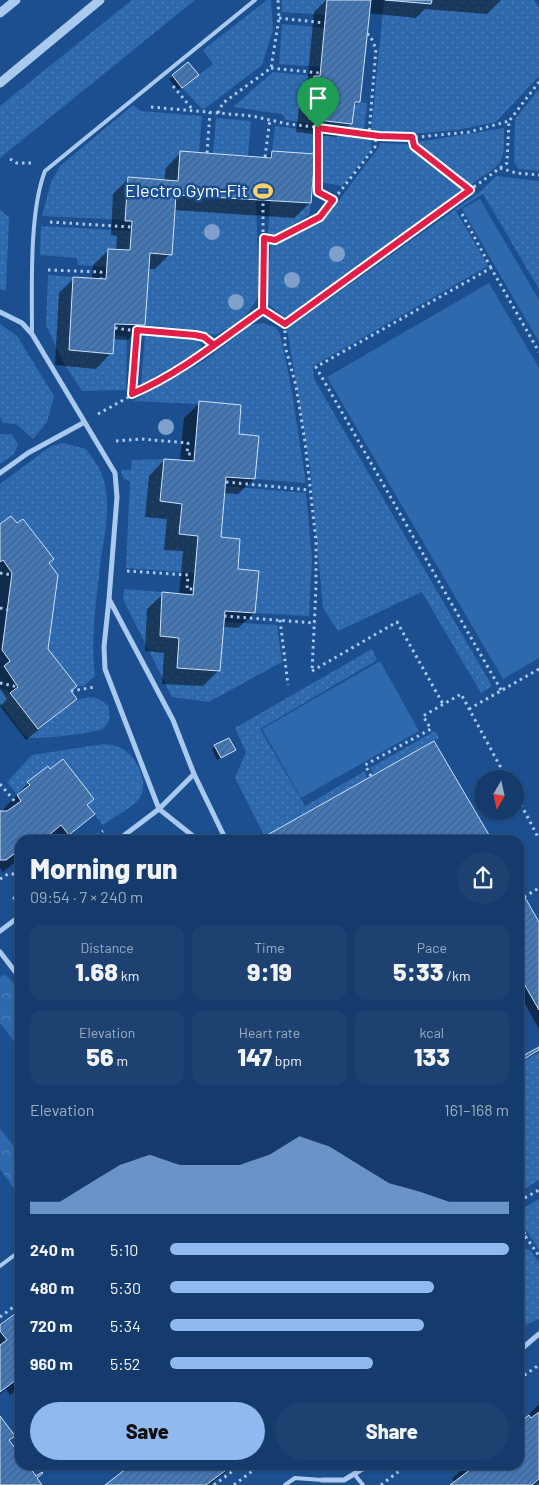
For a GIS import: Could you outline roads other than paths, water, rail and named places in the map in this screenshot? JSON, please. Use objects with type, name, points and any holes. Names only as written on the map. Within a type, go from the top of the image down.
[{"type":"street","points":[[0,13],[16,0]]},
{"type":"street","points":[[0,83],[100,0]]},
{"type":"street","points":[[0,312],[22,323],[32,334],[114,473],[116,497],[112,570],[104,647],[104,669],[159,809],[192,835]]},
{"type":"street","points":[[0,473],[28,453],[84,422]]},
{"type":"street","points":[[109,599],[173,720],[194,774],[224,835]]},
{"type":"street","points":[[125,835],[159,809],[194,774]]},
{"type":"street","points":[[0,932],[15,920]]},
{"type":"street","points":[[0,952],[15,972]]},
{"type":"street","points":[[524,1346],[539,1334]]},
{"type":"street","points":[[322,1480],[344,1480],[362,1470]]},
{"type":"lane","points":[[32,334],[35,221],[40,183],[48,167],[255,0]]},
{"type":"lane","points":[[0,1266],[15,1255]]},
{"type":"lane","points":[[356,1475],[363,1485]]},
{"type":"lane","points":[[285,1485],[295,1478],[322,1480]]},
{"type":"place","name":"Electro Gym-Fit","points":[[263,191]]}]
